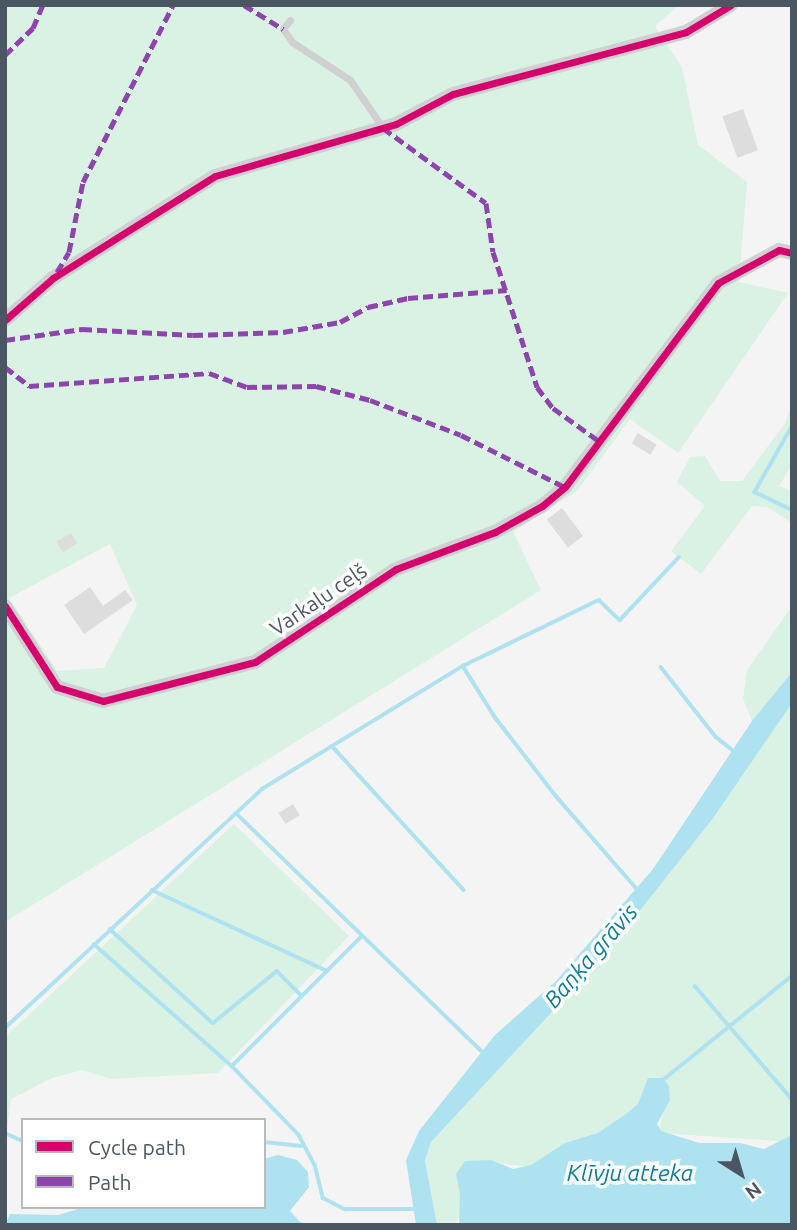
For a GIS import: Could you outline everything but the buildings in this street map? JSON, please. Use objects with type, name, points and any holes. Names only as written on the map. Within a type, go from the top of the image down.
[{"type":"street","points":[[5,320],[54,278],[199,183],[237,167],[383,128],[453,94],[686,32],[731,5]]},
{"type":"street","name":"Varkaļu ceļš","points":[[5,606],[57,687],[103,701],[255,662],[396,569],[495,532],[542,506],[565,487],[718,283],[779,250],[792,253]]},
{"type":"lane","points":[[290,20],[283,29],[292,42],[350,80],[383,128]]},
{"type":"green space","points":[[5,5],[679,5],[655,26],[682,67],[698,145],[747,182],[739,282],[788,293],[678,453],[630,419],[577,491],[513,532],[541,590],[5,922]],"holes":[[[110,544],[137,605],[104,668],[57,671],[9,598]]]},
{"type":"green space","points":[[792,401],[792,465],[779,486],[792,491],[792,523],[767,507],[752,506],[701,574],[671,551],[705,506],[677,482],[690,457],[705,456],[720,481],[742,481],[786,422]]},
{"type":"green space","points":[[792,606],[792,672],[752,721],[743,699],[747,670]]},
{"type":"green space","points":[[792,703],[792,1142],[658,1133],[669,1092],[640,1104],[625,1119],[531,1167],[491,1162],[462,1207],[456,1225],[437,1225],[425,1159],[431,1142],[604,956],[714,817]]},
{"type":"green space","points":[[234,824],[349,936],[218,1073],[111,1079],[82,1070],[52,1078],[11,1099],[7,1128],[7,1035]]},
{"type":"water","name":"Baņķa grāvis","points":[[792,672],[792,703],[714,817],[604,956],[431,1142],[425,1160],[437,1225],[416,1225],[406,1160],[419,1131],[495,1035],[556,981],[653,869],[752,721]]},
{"type":"water","name":"Klīvju atteka","points":[[648,1078],[663,1078],[669,1086],[670,1100],[657,1124],[661,1131],[699,1143],[740,1143],[764,1149],[792,1135],[792,1225],[459,1225],[460,1194],[456,1174],[465,1161],[491,1160],[513,1169],[531,1165],[565,1143],[598,1133],[626,1114],[638,1104]]},
{"type":"water","points":[[278,1155],[297,1160],[308,1172],[309,1187],[290,1211],[300,1222],[312,1225],[5,1225],[10,1214],[58,1215],[78,1209],[266,1209],[266,1158]]},
{"type":"waterway","points":[[792,427],[755,492],[792,510]]},
{"type":"waterway","points":[[5,1028],[262,789],[463,666],[599,600],[620,620],[679,557]]},
{"type":"waterway","points":[[463,666],[495,717],[556,796],[638,890]]},
{"type":"waterway","points":[[661,667],[716,737],[735,752]]},
{"type":"waterway","points":[[332,746],[464,890]]},
{"type":"waterway","points":[[236,813],[486,1055]]},
{"type":"waterway","points":[[152,890],[327,971]]},
{"type":"waterway","points":[[110,929],[213,1023],[277,971],[302,996]]},
{"type":"waterway","points":[[232,1066],[361,937]]},
{"type":"waterway","points":[[94,944],[232,1066],[299,1135],[315,1165],[323,1198],[345,1209],[421,1209]]},
{"type":"waterway","points":[[663,1080],[792,976]]},
{"type":"waterway","points":[[695,986],[792,1099]]},
{"type":"waterway","points":[[5,1133],[21,1140]]},
{"type":"waterway","points":[[266,1142],[301,1146]]},
{"type":"marked path","points":[[5,55],[33,28],[43,5]]},
{"type":"marked path","points":[[57,272],[69,252],[83,182],[173,5]]},
{"type":"marked path","points":[[244,5],[283,29]]},
{"type":"marked path","points":[[383,128],[486,203],[493,252],[537,387],[553,408],[599,441]]},
{"type":"marked path","points":[[5,340],[82,329],[193,335],[283,332],[340,322],[368,307],[408,298],[507,290]]},
{"type":"marked path","points":[[5,367],[29,386],[209,373],[247,387],[316,386],[370,400],[461,435],[565,487]]},
{"type":"cycle path","points":[[5,320],[53,278],[215,176],[396,124],[453,94],[686,32],[731,5]]},
{"type":"cycle path","points":[[5,606],[57,687],[103,701],[255,662],[396,569],[495,532],[542,506],[565,487],[718,283],[779,250],[792,253]]}]
